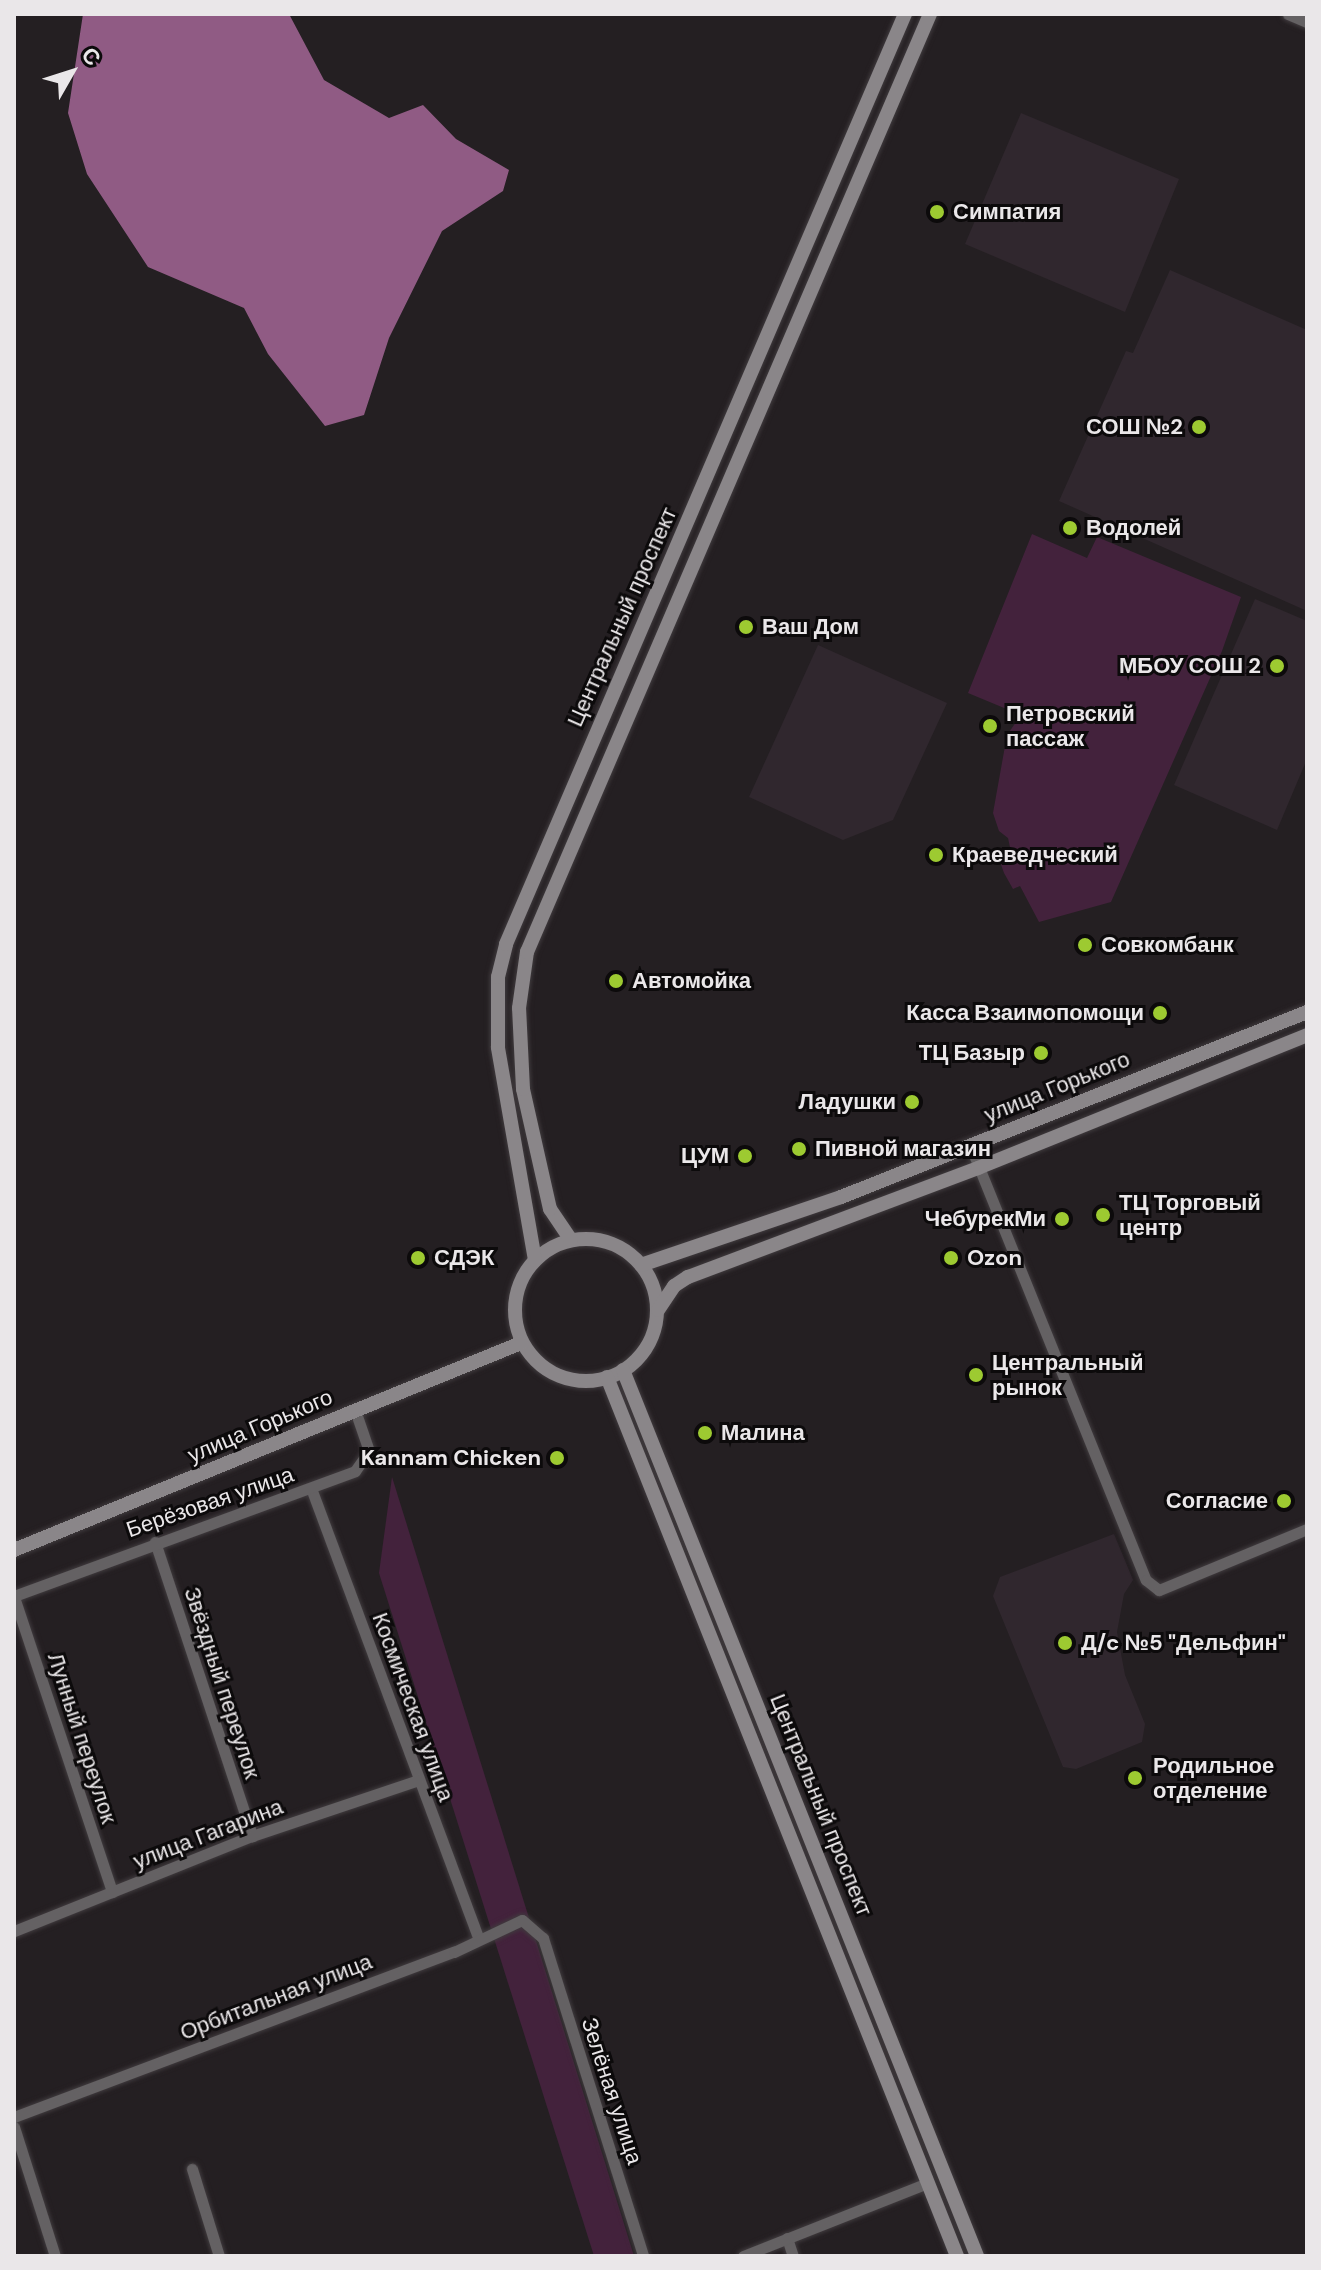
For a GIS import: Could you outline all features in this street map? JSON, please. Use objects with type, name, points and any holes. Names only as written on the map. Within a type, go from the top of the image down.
[{"type":"main road","name":"Центральный проспект","points":[[535,1260],[503,1094],[497,1006],[506,944],[905,14]]},
{"type":"main road","name":"Центральный проспект","points":[[571,1240],[553,1217],[534,1148],[523,1089],[519,1008],[527,952],[930,14]]},
{"type":"main road","points":[[678,545],[697,554]]},
{"type":"main road","points":[[497,1006],[519,1008]]},
{"type":"main road","name":"улица Горького","points":[[641,1265],[841,1197],[1307,1012]]},
{"type":"main road","name":"улица Горького","points":[[658,1310],[674,1286],[688,1277],[978,1168],[1307,1035]]},
{"type":"main road","points":[[571,1240],[606,1242],[641,1265],[658,1310],[649,1343],[623,1370],[607,1377],[570,1379],[553,1372],[521,1343],[516,1296],[535,1260],[571,1240]]},
{"type":"main road","name":"улица Горького","points":[[14,1550],[521,1343]]},
{"type":"main road","name":"Центральный проспект","points":[[623,1370],[977,2256]]},
{"type":"main road","name":"Центральный проспект","points":[[607,1377],[957,2256]]},
{"type":"street","points":[[1288,14],[1307,22]]},
{"type":"street","points":[[970,1145],[1146,1580],[1159,1590],[1307,1529]]},
{"type":"street","name":"Берёзовая улица","points":[[14,1596],[155,1542],[311,1488],[366,1461],[369,1451],[355,1410]]},
{"type":"street","name":"Космическая улица","points":[[311,1488],[479,1939]]},
{"type":"street","name":"Звёздный переулок","points":[[155,1542],[252,1836]]},
{"type":"street","name":"Лунный переулок","points":[[14,1596],[112,1892]]},
{"type":"street","name":"улица Гагарина","points":[[14,1931],[252,1836],[418,1780]]},
{"type":"street","name":"Орбитальная улица","points":[[14,2117],[522,1920],[543,1938]]},
{"type":"street","name":"Зелёная улица","points":[[543,1938],[643,2256]]},
{"type":"street","points":[[14,2127],[55,2256]]},
{"type":"street","points":[[192,2169],[219,2256]]},
{"type":"street","points":[[743,2256],[927,2183]]},
{"type":"street","points":[[787,2238],[793,2256]]},
{"type":"shaded area","points":[[83,14],[289,14],[324,80],[389,118],[423,105],[456,139],[509,170],[503,191],[442,231],[389,338],[364,415],[325,426],[268,354],[244,308],[148,267],[87,174],[68,113]]},
{"type":"shaded area","points":[[1021,113],[1179,179],[1125,312],[965,244]]},
{"type":"shaded area","name":"СОШ №2","points":[[1170,270],[1307,330],[1307,611],[1059,501],[1126,351],[1133,353]]},
{"type":"shaded area","points":[[1032,534],[1087,558],[1097,537],[1241,597],[1222,651],[1111,902],[1039,922],[1020,886],[1013,889],[1004,873],[999,859],[1011,852],[1008,838],[999,831],[993,813],[1007,735],[1021,715],[968,693]]},
{"type":"shaded area","points":[[1255,599],[1307,621],[1307,759],[1277,830],[1174,785]]},
{"type":"shaded area","points":[[818,645],[947,703],[893,820],[843,840],[749,797]]},
{"type":"shaded area","points":[[392,1477],[634,2256],[594,2256],[379,1573]]},
{"type":"shaded area","name":"Д/c №5 \"Дельфин\"","points":[[1114,1534],[1133,1580],[1124,1594],[1117,1632],[1125,1675],[1145,1724],[1142,1742],[1076,1769],[1063,1767],[993,1596],[1000,1577]]},
{"type":"place","name":"Симпатия","points":[[937,212]]},
{"type":"place","name":"СОШ №2","points":[[1199,427]]},
{"type":"place","name":"Водолей","points":[[1070,528]]},
{"type":"place","name":"Ваш Дом","points":[[746,627]]},
{"type":"place","name":"МБОУ СОШ 2","points":[[1277,666]]},
{"type":"place","name":"Петровский пассаж","points":[[990,726]]},
{"type":"place","name":"Краеведческий","points":[[936,855]]},
{"type":"place","name":"Совкомбанк","points":[[1085,945]]},
{"type":"place","name":"Автомойка","points":[[616,981]]},
{"type":"place","name":"Касса Взаимопомощи","points":[[1160,1013]]},
{"type":"place","name":"ТЦ Базыр","points":[[1041,1053]]},
{"type":"place","name":"Ладушки","points":[[912,1102]]},
{"type":"place","name":"Пивной магазин","points":[[799,1149]]},
{"type":"place","name":"ЦУМ","points":[[745,1156]]},
{"type":"place","name":"ТЦ Торговый центр","points":[[1103,1215]]},
{"type":"place","name":"ЧебурекМи","points":[[1062,1219]]},
{"type":"place","name":"СДЭК","points":[[418,1258]]},
{"type":"place","name":"Ozon","points":[[951,1258]]},
{"type":"place","name":"Центральный рынок","points":[[976,1375]]},
{"type":"place","name":"Малина","points":[[705,1433]]},
{"type":"place","name":"Kannam Chicken","points":[[557,1458]]},
{"type":"place","name":"Согласие","points":[[1284,1501]]},
{"type":"place","name":"Д/c №5 \"Дельфин\"","points":[[1065,1643]]},
{"type":"place","name":"Родильное отделение","points":[[1135,1778]]}]
